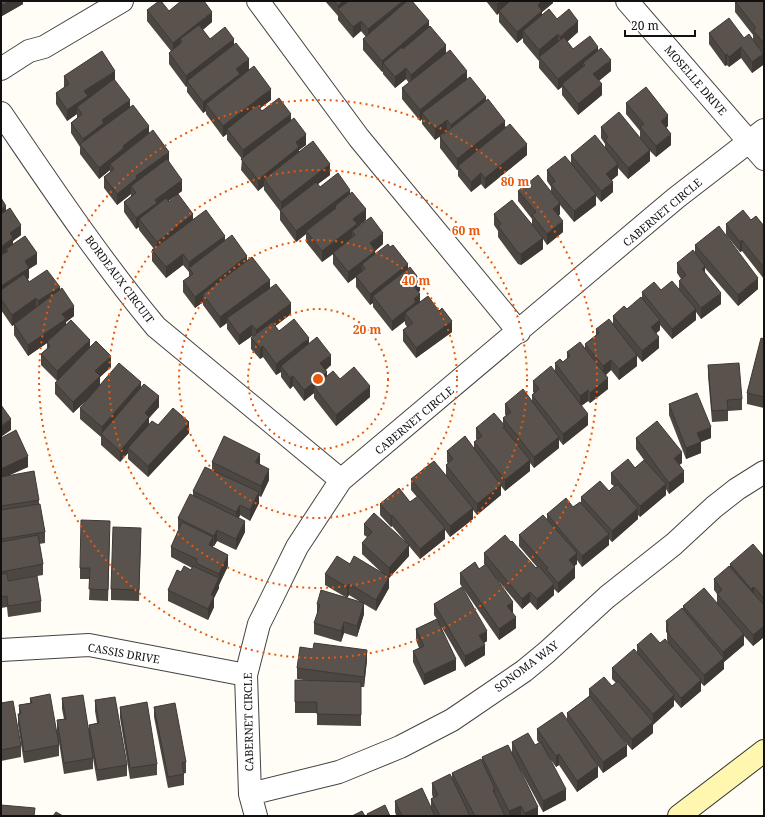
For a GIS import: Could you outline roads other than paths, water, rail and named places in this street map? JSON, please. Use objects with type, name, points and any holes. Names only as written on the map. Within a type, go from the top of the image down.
[{"type":"main road","points":[[679,816],[764,751]]},
{"type":"street","points":[[1,69],[30,51],[44,47],[122,1]]},
{"type":"street","points":[[258,1],[359,138],[519,332]]},
{"type":"street","name":"MOSELLE DRIVE","points":[[627,1],[757,136],[764,159]]},
{"type":"street","name":"BORDEAUX CIRCUIT","points":[[1,113],[77,223],[156,327],[341,480]]},
{"type":"street","name":"CABERNET CIRCLE","points":[[256,816],[250,794],[246,675],[259,624],[297,547],[341,480],[519,332],[676,198],[757,136]]},
{"type":"street","name":"SONOMA WAY","points":[[250,794],[338,772],[400,747],[452,720],[524,671],[607,597],[674,544],[714,507],[737,488],[764,472]]},
{"type":"street","name":"CASSIS DRIVE","points":[[1,650],[89,645],[246,675]]}]
